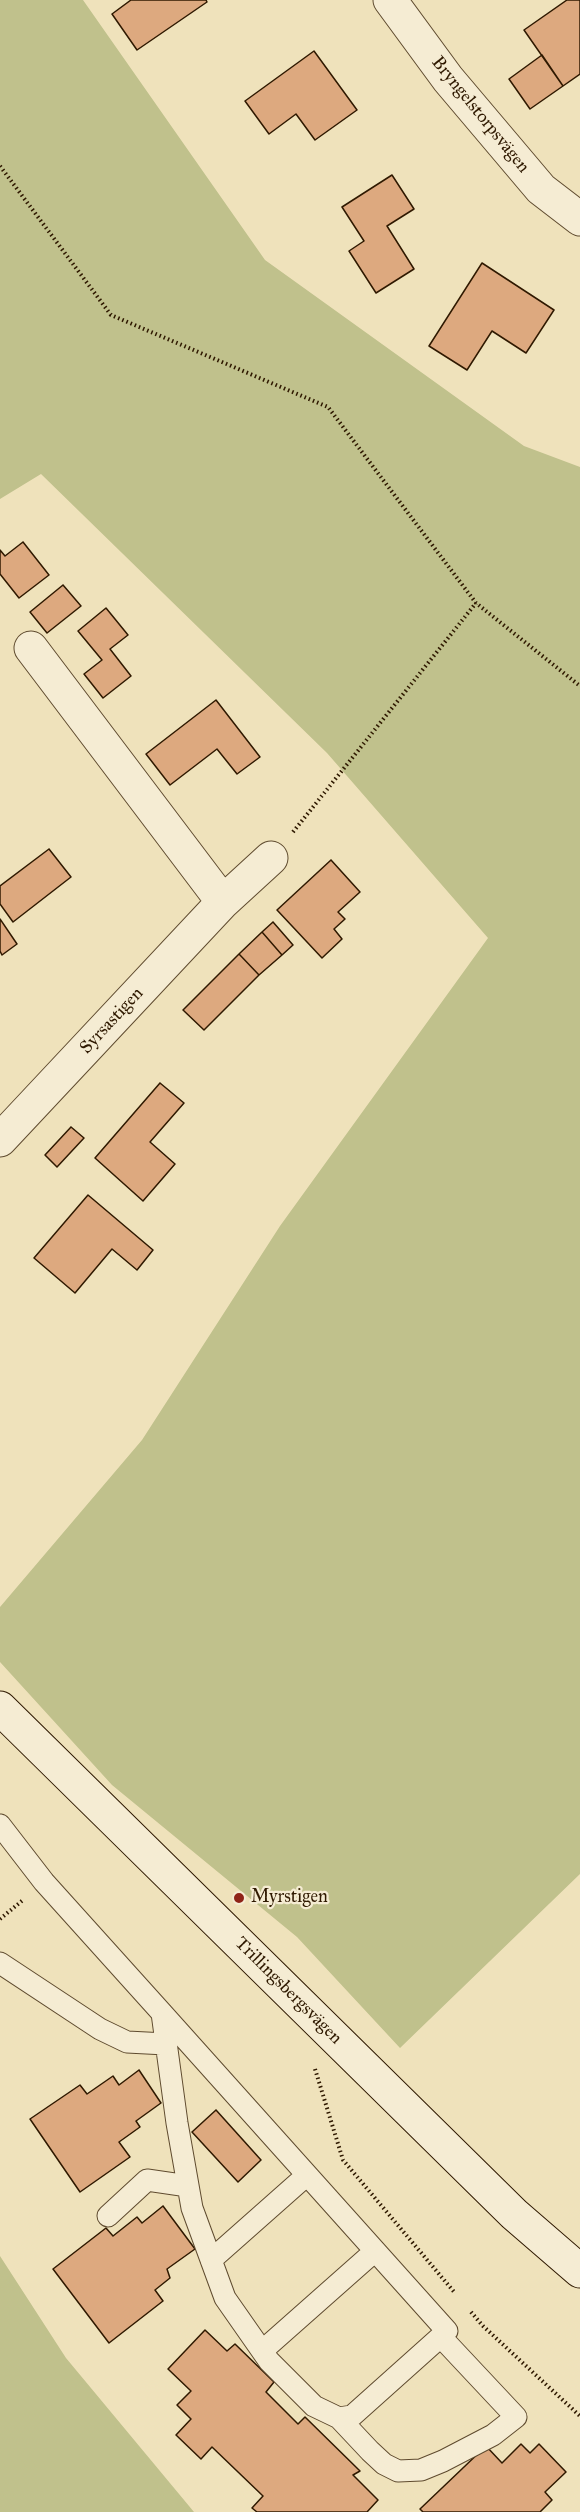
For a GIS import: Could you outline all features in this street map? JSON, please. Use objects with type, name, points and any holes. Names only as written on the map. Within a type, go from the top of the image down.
[{"type":"street","name":"Bryngelstorpsvägen","points":[[390,0],[448,79],[541,189],[580,219]]},
{"type":"street","points":[[31,648],[223,902]]},
{"type":"street","name":"Syrsastigen","points":[[0,1140],[223,902],[271,858]]},
{"type":"street","name":"Trillingsbergsvägen","points":[[4,1721],[514,2214],[578,2266]]},
{"type":"lane","points":[[0,1825],[44,1881],[447,2331],[352,2416],[339,2418]]},
{"type":"lane","points":[[0,1963],[100,2029],[127,2042],[166,2044]]},
{"type":"lane","points":[[162,2013],[192,2208],[225,2298],[269,2361],[314,2406],[339,2418],[384,2464],[398,2471],[421,2470],[493,2435],[516,2417],[441,2337]]},
{"type":"lane","points":[[211,2260],[307,2175]]},
{"type":"lane","points":[[108,2216],[147,2180],[188,2186]]},
{"type":"lane","points":[[262,2351],[375,2251]]},
{"type":"path","points":[[0,166],[111,315],[328,407],[476,603],[580,686]]},
{"type":"path","points":[[271,858],[476,603]]},
{"type":"path","points":[[312,2059],[343,2160],[461,2300]]},
{"type":"path","points":[[468,2308],[483,2326],[580,2416]]},
{"type":"green space","points":[[0,0],[83,0],[265,260],[524,446],[580,467],[580,1874],[400,2048],[297,1937],[112,1785],[0,1662],[0,1607],[142,1440],[280,1226],[488,938],[327,753],[41,474],[0,499]]},
{"type":"green space","points":[[0,2256],[66,2358],[194,2512],[0,2512]]},
{"type":"building","points":[[131,0],[206,0],[207,2],[137,50],[112,14]]},
{"type":"building","points":[[567,0],[580,0],[580,74],[563,86],[524,30]]},
{"type":"building","points":[[314,51],[357,110],[315,140],[296,114],[269,134],[245,101]]},
{"type":"building","points":[[542,55],[563,86],[530,109],[509,79]]},
{"type":"building","points":[[392,175],[414,209],[387,226],[414,269],[376,293],[349,251],[364,241],[342,207]]},
{"type":"building","points":[[482,263],[554,310],[526,353],[492,331],[467,370],[429,346]]},
{"type":"building","points":[[23,542],[49,575],[19,598],[0,574],[0,550],[5,556]]},
{"type":"building","points":[[63,585],[81,606],[47,633],[30,612]]},
{"type":"building","points":[[106,608],[128,635],[110,649],[131,676],[103,698],[84,674],[102,660],[78,631]]},
{"type":"building","points":[[216,700],[260,757],[237,774],[217,749],[170,785],[146,754]]},
{"type":"building","points":[[49,849],[71,877],[13,922],[0,904],[0,886]]},
{"type":"building","points":[[331,860],[360,892],[338,912],[345,919],[334,929],[342,939],[322,958],[277,910]]},
{"type":"building","points":[[0,919],[17,944],[2,955],[0,951]]},
{"type":"building","points":[[273,922],[293,945],[282,955],[262,932]]},
{"type":"building","points":[[262,932],[282,955],[259,975],[239,954]]},
{"type":"building","points":[[239,954],[259,975],[204,1030],[183,1010]]},
{"type":"building","points":[[160,1083],[184,1103],[150,1142],[175,1164],[143,1201],[95,1158]]},
{"type":"building","points":[[71,1127],[84,1138],[57,1167],[45,1155]]},
{"type":"building","points":[[88,1195],[153,1250],[137,1270],[112,1249],[75,1293],[34,1258]]},
{"type":"building","points":[[139,2070],[161,2103],[136,2121],[140,2127],[119,2142],[130,2157],[80,2192],[30,2119],[80,2085],[87,2094],[113,2076],[119,2085]]},
{"type":"building","points":[[216,2110],[261,2160],[238,2182],[192,2132]]},
{"type":"building","points":[[163,2206],[195,2249],[167,2269],[170,2278],[155,2290],[163,2301],[109,2343],[53,2269],[106,2228],[113,2236],[137,2217],[142,2223]]},
{"type":"building","points":[[205,2330],[227,2351],[235,2344],[274,2382],[266,2392],[298,2424],[305,2417],[360,2471],[353,2475],[378,2500],[367,2512],[257,2512],[252,2508],[263,2496],[212,2447],[201,2459],[176,2435],[191,2419],[177,2405],[191,2391],[168,2369]]},
{"type":"building","points":[[521,2444],[530,2453],[539,2444],[566,2472],[545,2492],[552,2500],[540,2512],[423,2512],[420,2509],[486,2446],[502,2463]]},
{"type":"place","name":"Myrstigen","points":[[239,1898]]}]
